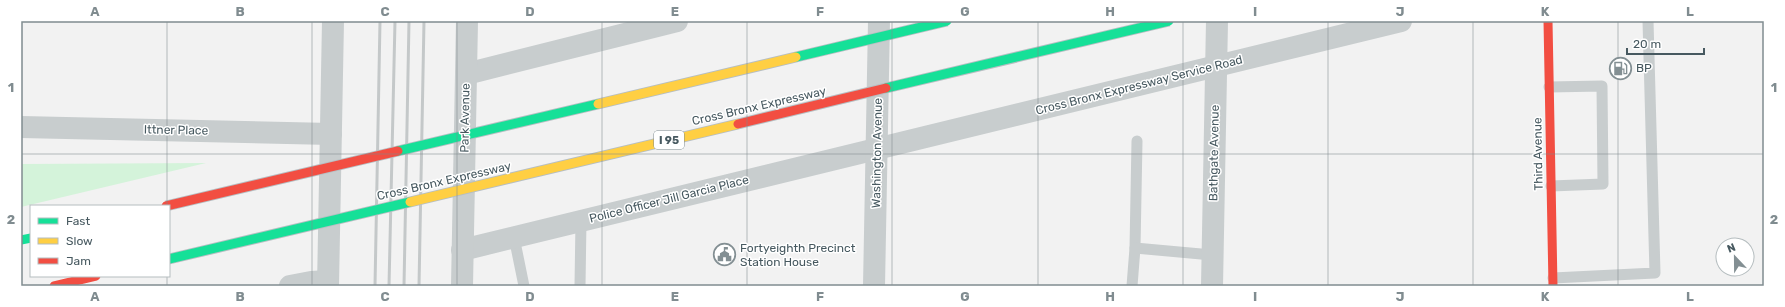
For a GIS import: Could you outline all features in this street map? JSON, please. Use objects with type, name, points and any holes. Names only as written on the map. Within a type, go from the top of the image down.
[{"type":"main road","points":[[170,205],[947,21]]},
{"type":"main road","name":"Cross Bronx Expressway","points":[[170,259],[1169,21]]},
{"type":"main road","name":"Third Avenue","points":[[1548,21],[1553,282]]},
{"type":"main road","points":[[54,286],[92,277]]},
{"type":"street","points":[[290,286],[311,282],[328,284],[333,21]]},
{"type":"street","name":"Park Avenue","points":[[462,286],[467,21]]},
{"type":"street","points":[[466,74],[677,21]]},
{"type":"street","name":"Washington Avenue","points":[[874,286],[879,21]]},
{"type":"street","name":"Bathgate Avenue","points":[[1212,286],[1217,21]]},
{"type":"street","name":"Cross Bronx Expressway Service Road","points":[[877,149],[1401,21]]},
{"type":"street","name":"Ittner Place","points":[[21,127],[331,134]]},
{"type":"street","name":"Police Officer Jill Garcia Place","points":[[462,250],[877,149]]},
{"type":"lane","points":[[1553,282],[1655,273],[1648,21]]},
{"type":"lane","points":[[1549,87],[1602,86],[1603,184],[1551,186]]},
{"type":"lane","points":[[1132,286],[1135,248],[1136,141]]},
{"type":"lane","points":[[580,286],[581,221]]},
{"type":"lane","points":[[514,237],[524,286]]},
{"type":"lane","points":[[1135,248],[1212,255]]},
{"type":"green space","points":[[206,163],[21,207],[21,164]]},
{"type":"railway","points":[[375,286],[380,21]]},
{"type":"railway","points":[[389,286],[395,21]]},
{"type":"railway","points":[[404,286],[409,21]]},
{"type":"railway","points":[[419,286],[424,21]]},
{"type":"traffic: fast","points":[[796,57],[947,21]]},
{"type":"traffic: fast","points":[[886,88],[1169,21]]},
{"type":"traffic: fast","points":[[398,151],[598,104]]},
{"type":"traffic: fast","points":[[170,259],[410,202]]},
{"type":"traffic: fast","points":[[21,240],[30,238]]},
{"type":"traffic: jam","points":[[1548,21],[1553,286]]},
{"type":"traffic: jam","points":[[738,124],[886,88]]},
{"type":"traffic: jam","points":[[170,205],[398,151]]},
{"type":"traffic: jam","points":[[54,286],[92,277]]},
{"type":"traffic: slow","points":[[598,104],[796,57]]},
{"type":"traffic: slow","points":[[410,202],[738,124]]},
{"type":"place","name":"BP","points":[[1621,68]]},
{"type":"place","name":"Fortyeighth Precinct Station House","points":[[724,255]]}]
